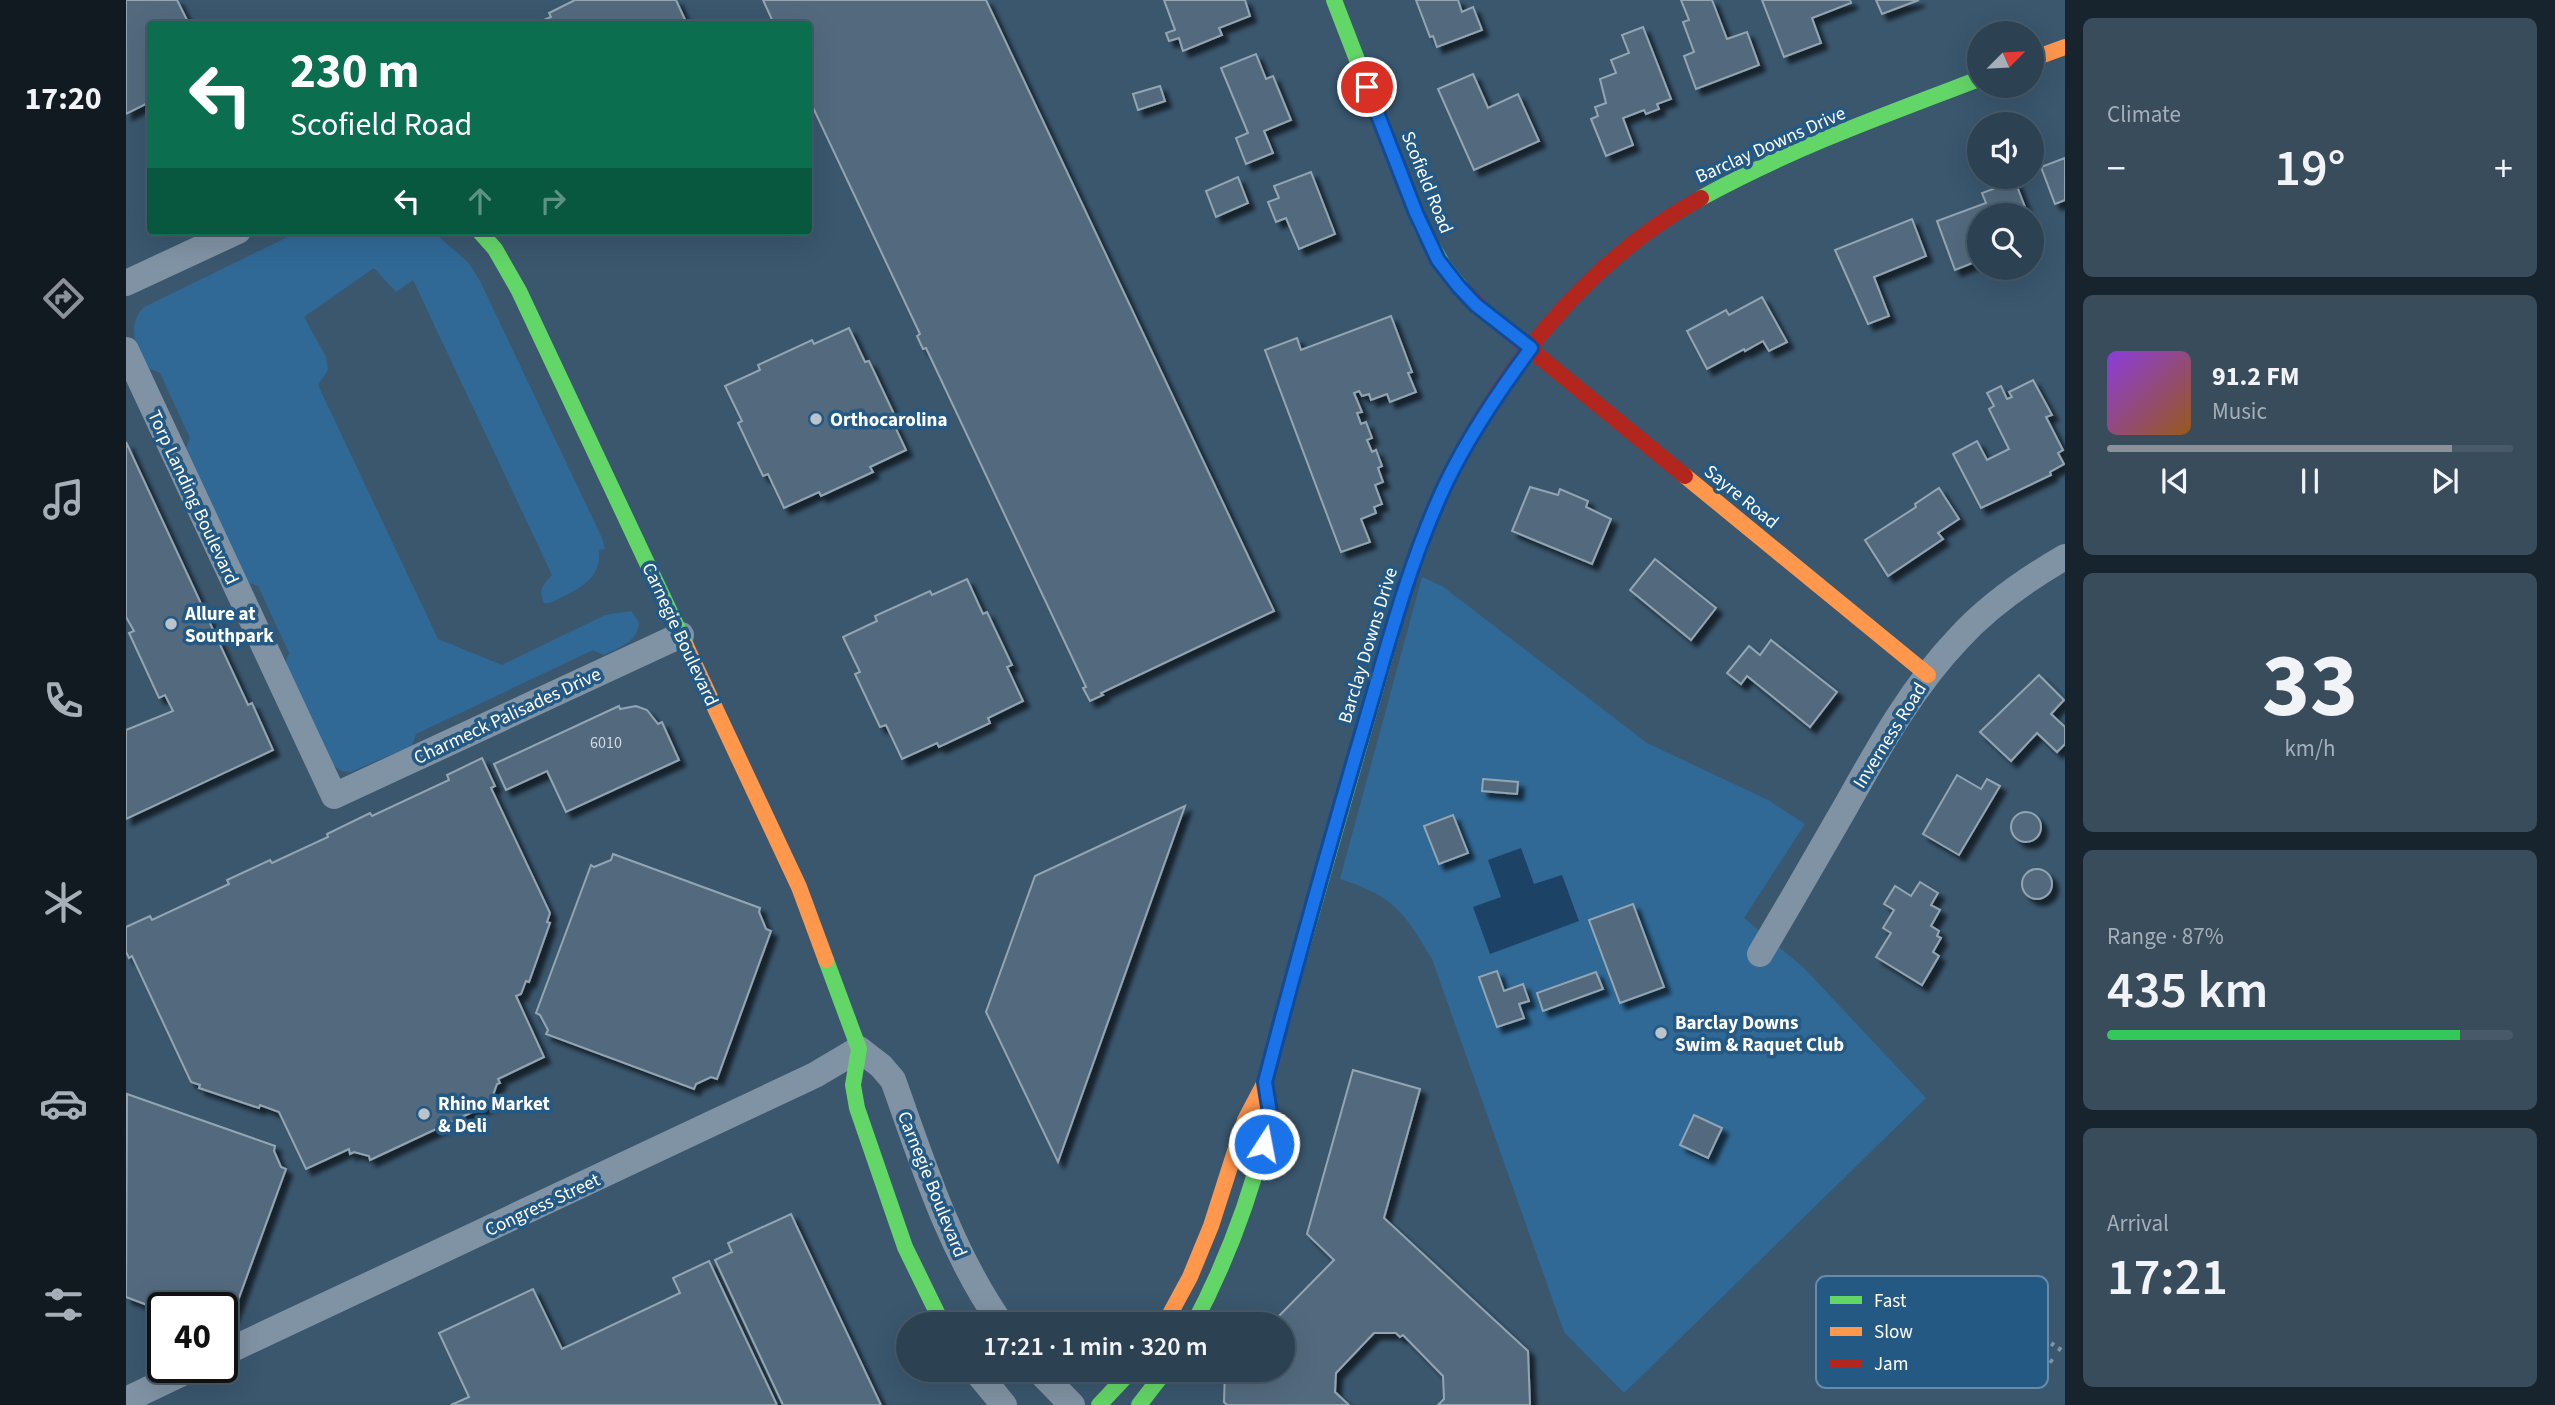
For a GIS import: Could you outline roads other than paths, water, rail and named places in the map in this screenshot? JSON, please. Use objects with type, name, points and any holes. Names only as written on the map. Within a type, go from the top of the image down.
[{"type":"street","name":"Scofield Road","points":[[1334,0],[1416,213],[1438,260],[1476,305],[1531,348]]},
{"type":"street","points":[[2044,55],[2065,47]]},
{"type":"street","name":"Barclay Downs Drive","points":[[1171,1312],[1193,1271],[1217,1210],[1250,1106],[1265,1082],[1326,856],[1412,567],[1433,511],[1462,452],[1494,399],[1551,324],[1611,262],[1657,225],[1741,176],[1967,84]]},
{"type":"street","points":[[126,284],[230,235]]},
{"type":"street","name":"Carnegie Boulevard","points":[[483,235],[506,264],[799,887],[859,1049],[853,1085],[857,1108],[909,1255],[936,1312]]},
{"type":"street","name":"Sayre Road","points":[[1531,348],[1928,675]]},
{"type":"street","name":"Torp Landing Boulevard","points":[[126,350],[334,796]]},
{"type":"street","name":"Inverness Road","points":[[1760,954],[1891,728],[1928,675],[1961,635],[2021,584],[2065,557]]},
{"type":"street","name":"Charmeck Palisades Drive","points":[[334,796],[681,635]]},
{"type":"street","name":"Carnegie Boulevard","points":[[859,1049],[881,1066],[893,1080],[960,1256],[994,1312]]},
{"type":"street","name":"Congress Street","points":[[238,1346],[815,1075],[859,1049]]},
{"type":"street","name":"Barclay Downs Drive","points":[[1265,1082],[1270,1103]]},
{"type":"street","points":[[1200,1312],[1222,1270],[1239,1228],[1269,1122]]},
{"type":"street","points":[[985,1382],[1004,1405]]},
{"type":"street","points":[[1050,1382],[1072,1405]]},
{"type":"street","points":[[1099,1405],[1121,1382]]},
{"type":"street","points":[[1139,1405],[1157,1382]]},
{"type":"street","points":[[126,1400],[162,1383]]},
{"type":"place","name":"Orthocarolina","points":[[816,419]]},
{"type":"place","name":"Allure at Southpark","points":[[171,624]]},
{"type":"place","name":"Barclay Downs Swim & Raquet Club","points":[[1661,1033]]},
{"type":"place","name":"Rhino Market & Deli","points":[[424,1114]]}]
